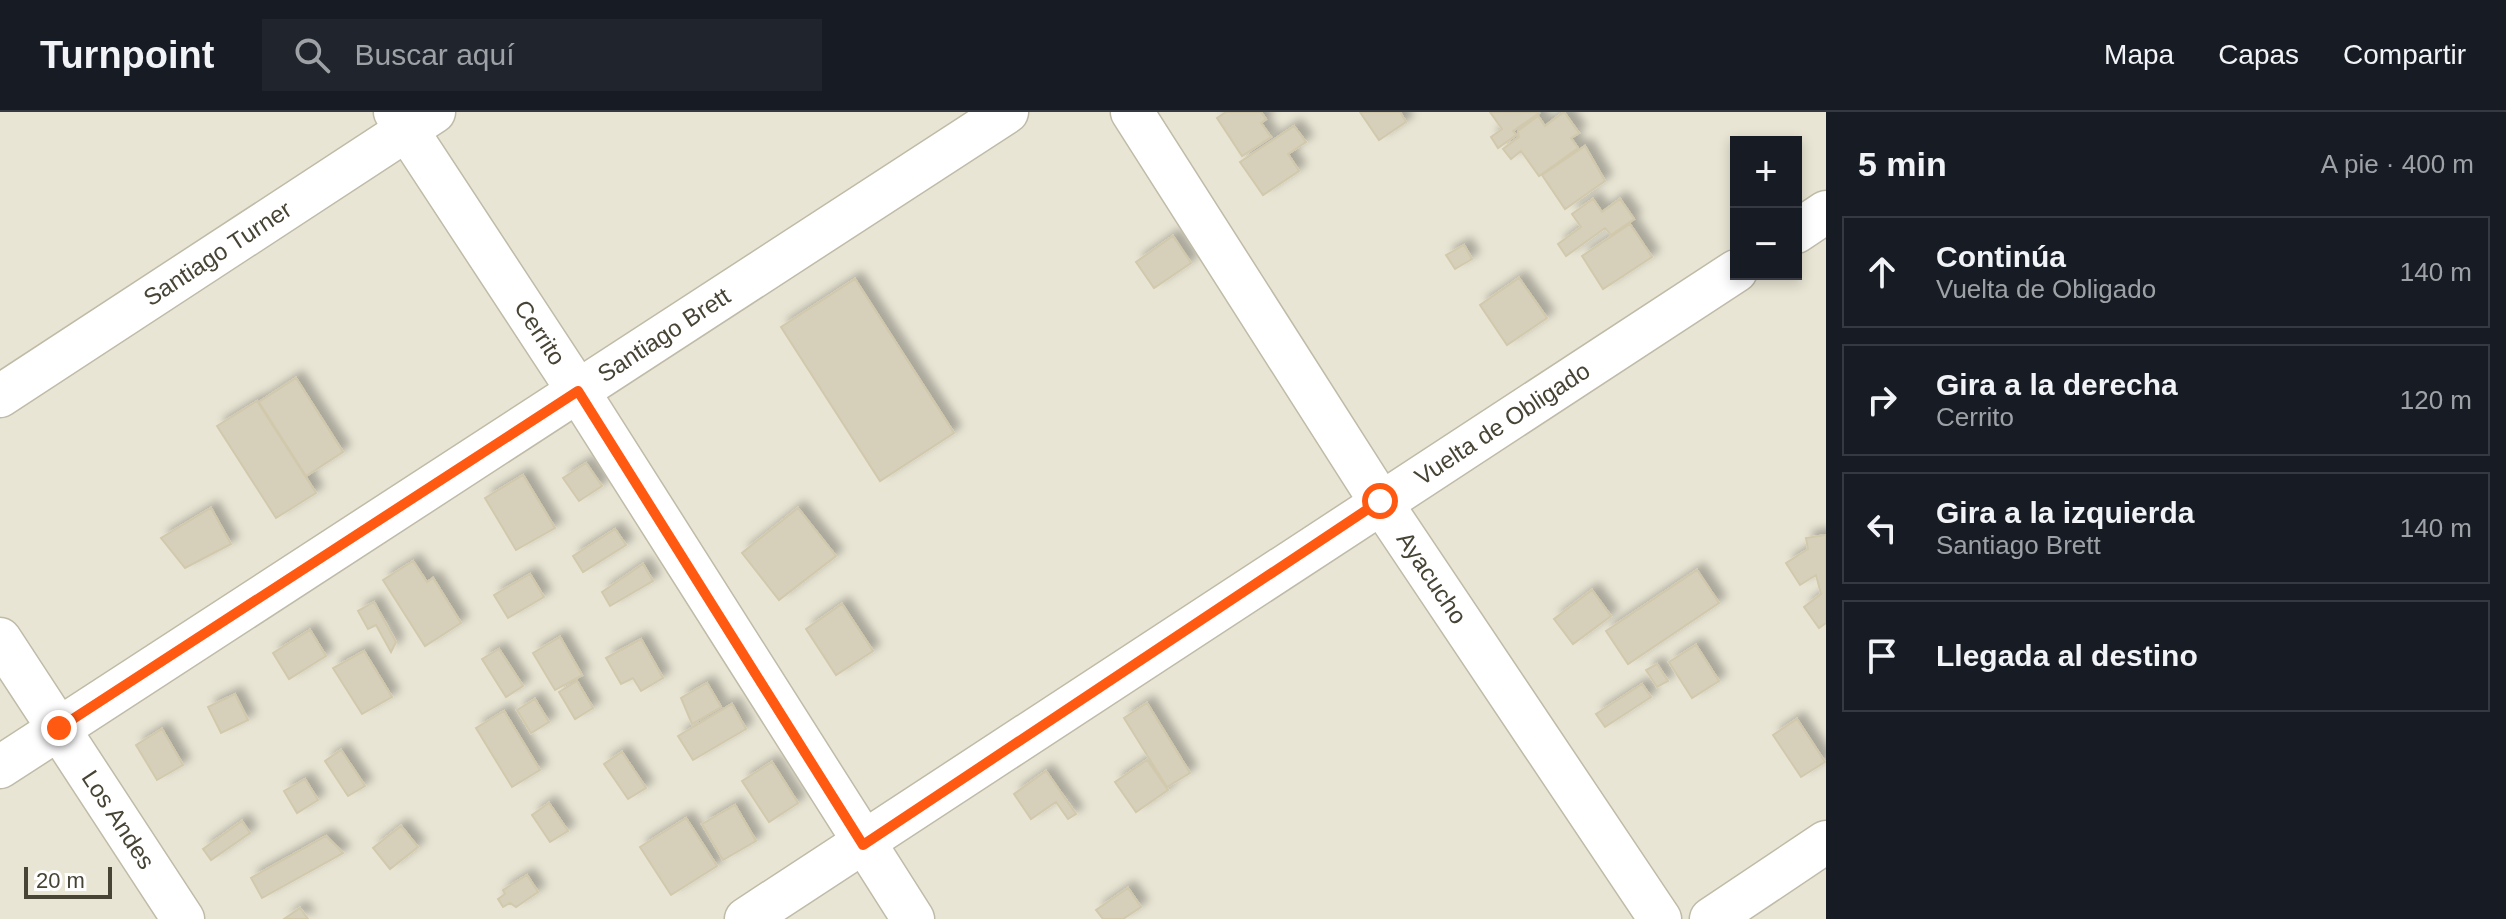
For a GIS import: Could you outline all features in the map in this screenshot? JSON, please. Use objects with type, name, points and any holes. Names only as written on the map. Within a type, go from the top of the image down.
[{"type":"street","name":"Santiago Brett","points":[[0,767],[1007,112]]},
{"type":"street","name":"Ayacucho","points":[[1132,112],[1380,501],[1660,919]]},
{"type":"street","name":"Cerrito","points":[[412,118],[578,391],[863,845],[913,919]]},
{"type":"street","name":"Santiago Turner","points":[[0,396],[412,118]]},
{"type":"street","points":[[1802,228],[1826,212]]},
{"type":"street","name":"Vuelta de Obligado","points":[[746,919],[863,845],[1380,501],[1730,275]]},
{"type":"street","name":"Los Andes","points":[[0,639],[183,919]]},
{"type":"street","points":[[1711,919],[1826,842]]},
{"type":"shaded area","points":[[0,112],[1826,112],[1826,919],[0,919]]},
{"type":"building","points":[[1226,112],[1261,112],[1266,119],[1261,123],[1271,137],[1242,156],[1217,118]]},
{"type":"building","points":[[1360,112],[1400,112],[1406,122],[1379,140]]},
{"type":"building","points":[[1490,112],[1539,113],[1513,131],[1516,135],[1498,148],[1491,137],[1502,129]]},
{"type":"building","points":[[1564,112],[1579,133],[1571,138],[1578,148],[1539,176],[1521,151],[1511,159],[1503,149],[1519,137],[1518,131],[1538,116],[1545,126]]},
{"type":"building","points":[[1294,126],[1306,142],[1288,154],[1299,171],[1263,195],[1240,162]]},
{"type":"building","points":[[1585,146],[1605,181],[1565,209],[1542,175]]},
{"type":"building","points":[[1593,199],[1602,212],[1620,199],[1634,219],[1611,235],[1605,228],[1566,256],[1558,244],[1581,227],[1572,214]]},
{"type":"building","points":[[1630,224],[1652,257],[1603,289],[1582,256]]},
{"type":"building","points":[[1173,236],[1191,263],[1154,288],[1136,262]]},
{"type":"building","points":[[1464,245],[1472,259],[1455,269],[1446,255]]},
{"type":"building","points":[[1519,278],[1547,318],[1507,345],[1480,305]]},
{"type":"building","points":[[855,279],[954,433],[880,481],[781,327]]},
{"type":"building","points":[[296,378],[343,452],[306,476],[259,402]]},
{"type":"building","points":[[257,401],[316,493],[276,518],[217,426]]},
{"type":"building","points":[[586,463],[602,486],[579,501],[563,478]]},
{"type":"building","points":[[523,475],[555,528],[516,550],[485,498]]},
{"type":"building","points":[[211,508],[231,544],[185,568],[161,538]]},
{"type":"building","points":[[798,508],[836,556],[779,600],[742,553]]},
{"type":"building","points":[[615,529],[626,545],[583,572],[573,556]]},
{"type":"building","points":[[1826,535],[1826,623],[1819,628],[1804,607],[1821,594],[1816,575],[1800,585],[1786,563],[1808,549],[1806,538]]},
{"type":"building","points":[[413,561],[427,582],[433,578],[461,623],[425,646],[383,580]]},
{"type":"building","points":[[643,564],[653,581],[610,606],[602,592]]},
{"type":"building","points":[[1697,570],[1719,603],[1628,664],[1606,631]]},
{"type":"building","points":[[530,574],[544,597],[508,618],[494,595]]},
{"type":"building","points":[[1592,590],[1611,616],[1573,644],[1554,619]]},
{"type":"building","points":[[374,602],[396,642],[391,652],[376,625],[368,629],[358,611]]},
{"type":"building","points":[[842,604],[873,651],[836,675],[806,629]]},
{"type":"building","points":[[310,630],[326,656],[289,679],[273,653]]},
{"type":"building","points":[[560,637],[582,675],[555,690],[533,653]]},
{"type":"building","points":[[641,639],[663,678],[641,691],[633,678],[621,684],[606,658]]},
{"type":"building","points":[[1696,645],[1719,681],[1692,698],[1669,662]]},
{"type":"building","points":[[499,649],[523,686],[506,697],[482,659]]},
{"type":"building","points":[[364,651],[392,697],[362,714],[333,668]]},
{"type":"building","points":[[1657,664],[1668,681],[1657,687],[1646,670]]},
{"type":"building","points":[[577,681],[593,708],[575,719],[559,692]]},
{"type":"building","points":[[707,683],[721,707],[692,724],[681,698]]},
{"type":"building","points":[[1642,684],[1651,697],[1605,727],[1596,714]]},
{"type":"building","points":[[235,694],[248,720],[221,733],[208,707]]},
{"type":"building","points":[[535,699],[549,722],[531,733],[517,710]]},
{"type":"building","points":[[1147,703],[1190,773],[1167,787],[1124,718]]},
{"type":"building","points":[[732,704],[746,729],[693,760],[678,736]]},
{"type":"building","points":[[504,711],[540,770],[512,787],[476,728]]},
{"type":"building","points":[[1797,719],[1825,762],[1801,777],[1773,735]]},
{"type":"building","points":[[162,729],[183,765],[157,780],[136,745]]},
{"type":"building","points":[[341,750],[365,786],[348,796],[325,761]]},
{"type":"building","points":[[622,752],[646,788],[628,799],[604,764]]},
{"type":"building","points":[[1147,760],[1168,790],[1136,812],[1115,782]]},
{"type":"building","points":[[772,762],[798,803],[769,822],[742,781]]},
{"type":"building","points":[[1046,771],[1076,814],[1068,819],[1056,802],[1031,819],[1014,794]]},
{"type":"building","points":[[305,779],[318,800],[297,813],[284,791]]},
{"type":"building","points":[[549,803],[568,831],[550,842],[532,815]]},
{"type":"building","points":[[735,805],[756,841],[723,860],[702,824]]},
{"type":"building","points":[[686,818],[717,866],[671,895],[640,847]]},
{"type":"building","points":[[242,821],[250,833],[211,860],[203,849]]},
{"type":"building","points":[[401,826],[418,847],[390,869],[373,848]]},
{"type":"building","points":[[326,836],[343,853],[262,898],[251,878]]},
{"type":"building","points":[[527,875],[538,892],[516,907],[510,903],[503,907],[498,899],[505,894],[503,890]]},
{"type":"building","points":[[1128,888],[1141,907],[1123,919],[1103,919],[1096,910]]},
{"type":"building","points":[[300,908],[308,919],[284,919]]},
{"type":"route","points":[[59,728],[578,391],[863,845],[1380,501]]}]
